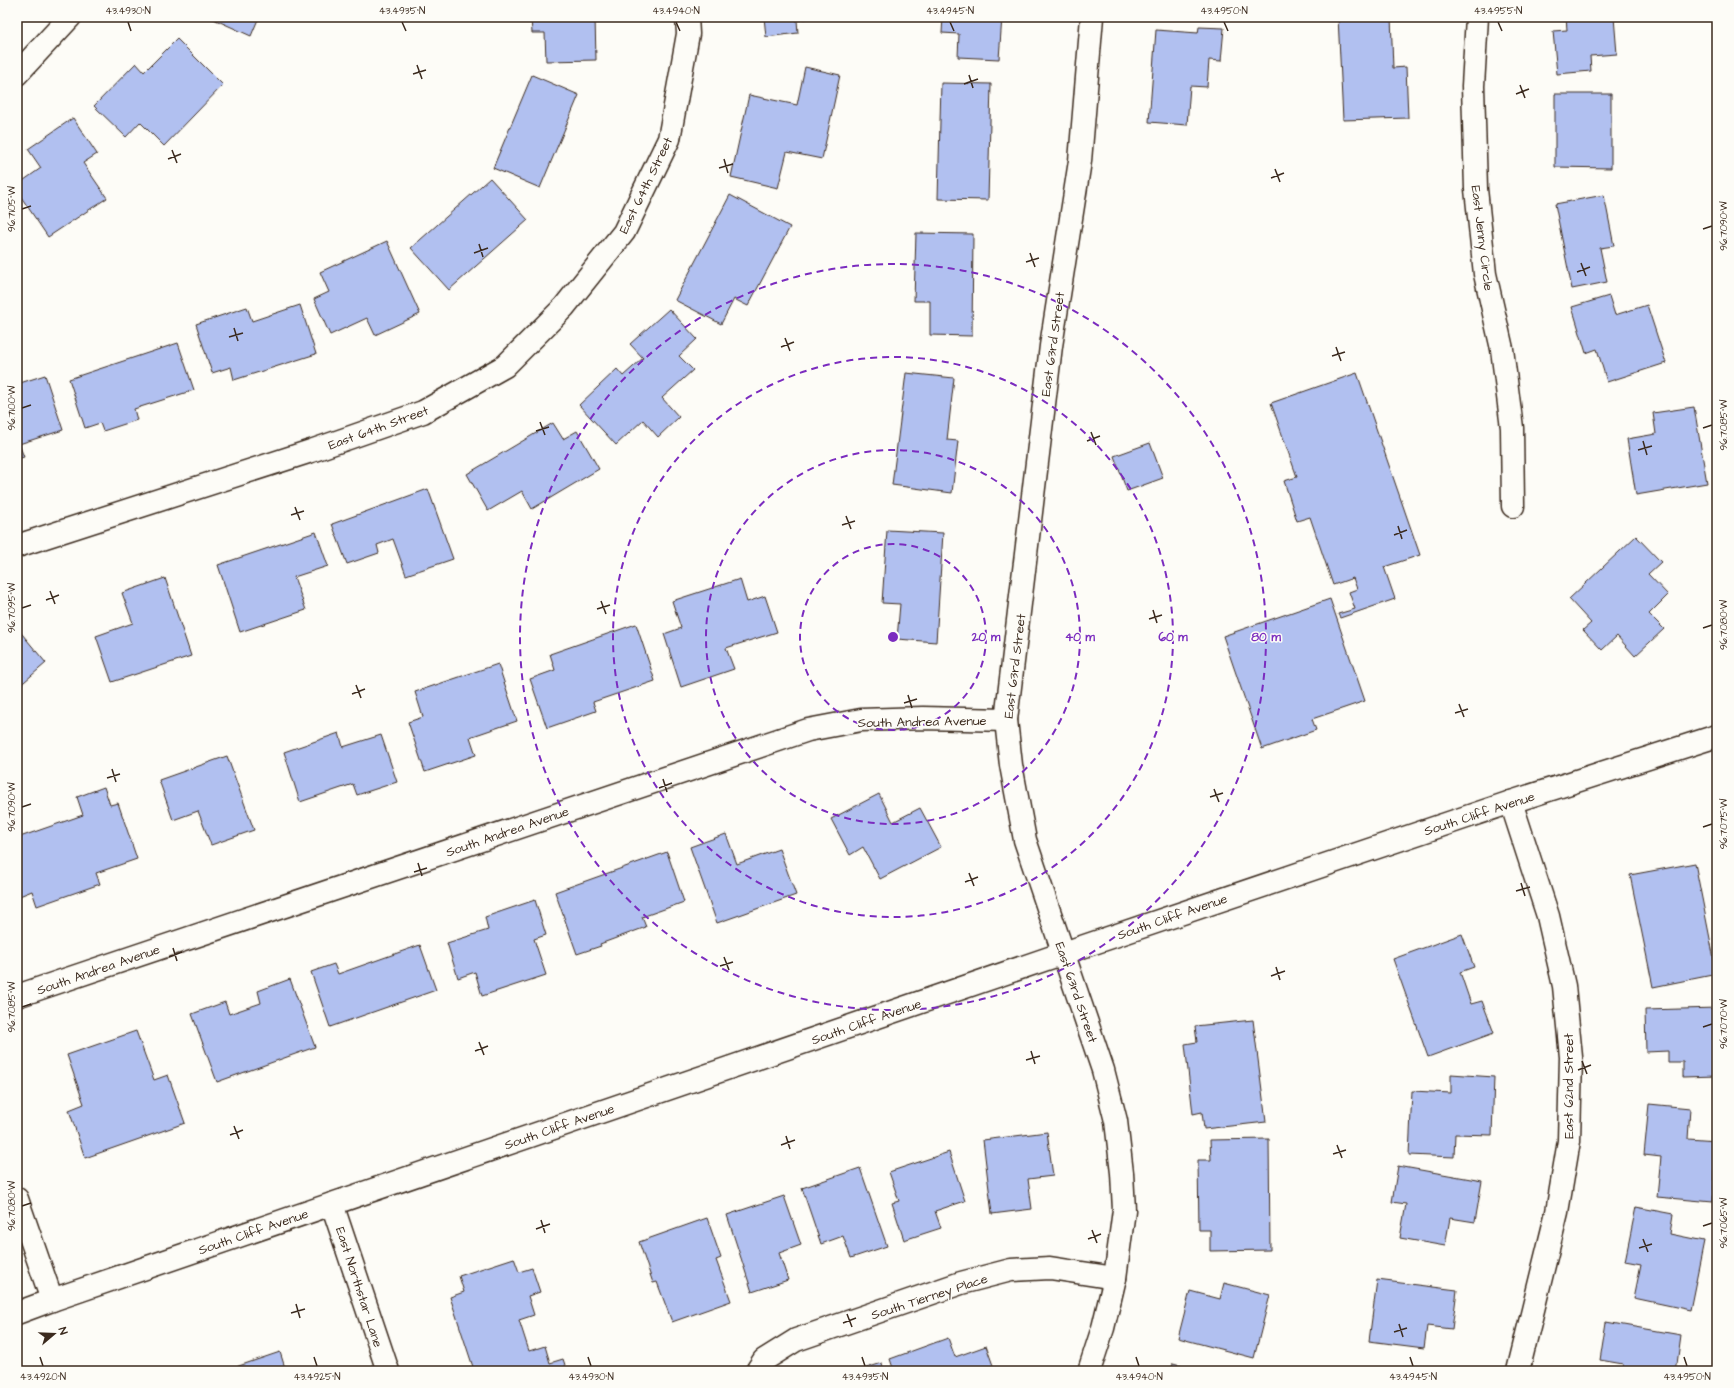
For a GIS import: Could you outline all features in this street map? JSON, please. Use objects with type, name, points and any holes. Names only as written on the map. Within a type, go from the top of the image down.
[{"type":"street","points":[[17,74],[70,17]]},
{"type":"street","name":"East 64th Street","points":[[17,546],[311,451],[423,412],[505,366],[564,307],[624,232],[669,139],[688,34],[687,17]]},
{"type":"street","name":"East 63rd Street","points":[[1089,1371],[1103,1328],[1115,1278],[1124,1210],[1122,1173],[1116,1121],[1103,1070],[1025,840],[1011,765],[1006,720],[1050,346],[1080,162],[1092,17]]},
{"type":"street","name":"East Jenny Circle","points":[[1477,17],[1473,86],[1476,189],[1485,274],[1502,349],[1512,428],[1513,506]]},
{"type":"street","name":"South Andrea Avenue","points":[[17,996],[808,730],[861,720],[923,718],[1006,720]]},
{"type":"street","name":"South Cliff Avenue","points":[[17,1313],[1064,953],[1511,802],[1717,736]]},
{"type":"street","name":"East 62nd Street","points":[[1511,802],[1548,916],[1564,986],[1571,1057],[1569,1141],[1565,1165],[1557,1212],[1518,1371]]},
{"type":"street","points":[[17,1199],[52,1300]]},
{"type":"street","name":"East Northstar Lane","points":[[332,1204],[388,1371]]},
{"type":"street","name":"South Tierney Place","points":[[757,1371],[764,1360],[796,1340],[961,1283],[1011,1270],[1050,1268],[1115,1278]]},
{"type":"building","points":[[209,17],[259,17],[251,36]]},
{"type":"building","points":[[531,17],[595,17],[596,60],[546,61],[545,33],[532,33]]},
{"type":"building","points":[[764,17],[819,17],[797,20],[798,33],[766,37]]},
{"type":"building","points":[[943,17],[1002,17],[999,59],[958,57],[959,34],[942,33]]},
{"type":"building","points":[[1338,17],[1391,17],[1393,68],[1406,67],[1408,118],[1343,120]]},
{"type":"building","points":[[1566,17],[1614,17],[1617,54],[1590,56],[1591,71],[1557,74],[1553,31],[1567,30]]},
{"type":"building","points":[[1199,27],[1224,28],[1221,61],[1209,60],[1207,87],[1190,86],[1187,125],[1149,122],[1156,30],[1198,33]]},
{"type":"building","points":[[177,39],[223,85],[164,146],[140,122],[126,137],[94,106],[136,63],[144,72]]},
{"type":"building","points":[[805,67],[840,75],[822,159],[787,152],[778,188],[731,177],[749,95],[797,105]]},
{"type":"building","points":[[532,75],[579,95],[540,188],[493,168]]},
{"type":"building","points":[[941,83],[991,84],[988,200],[938,199]]},
{"type":"building","points":[[1555,94],[1611,94],[1611,168],[1555,167]]},
{"type":"building","points":[[73,118],[97,154],[83,163],[107,198],[48,237],[17,191],[17,185],[41,168],[28,149]]},
{"type":"building","points":[[490,178],[528,220],[449,290],[411,248]]},
{"type":"building","points":[[730,195],[790,227],[748,306],[734,299],[721,324],[675,300]]},
{"type":"building","points":[[1604,195],[1614,246],[1600,248],[1607,282],[1572,289],[1555,204]]},
{"type":"building","points":[[916,233],[973,234],[972,336],[930,335],[930,301],[914,301]]},
{"type":"building","points":[[387,241],[420,314],[375,335],[367,318],[330,335],[314,299],[329,292],[320,272]]},
{"type":"building","points":[[1609,296],[1615,315],[1647,305],[1666,363],[1607,382],[1597,349],[1586,353],[1572,307]]},
{"type":"building","points":[[300,305],[316,354],[234,380],[231,367],[212,373],[196,324],[247,307],[252,321]]},
{"type":"building","points":[[669,309],[697,339],[679,356],[693,370],[662,398],[679,417],[658,437],[643,420],[616,445],[579,405],[617,369],[623,376],[643,358],[630,344]]},
{"type":"building","points":[[178,343],[194,390],[134,409],[137,420],[103,431],[100,423],[85,428],[69,379]]},
{"type":"building","points":[[906,373],[954,378],[947,440],[958,441],[952,493],[892,485]]},
{"type":"building","points":[[1357,373],[1420,555],[1384,567],[1395,599],[1340,618],[1338,614],[1355,609],[1349,592],[1357,589],[1353,578],[1333,585],[1310,517],[1297,521],[1284,481],[1297,477],[1271,403]]},
{"type":"building","points":[[45,375],[63,430],[19,444],[24,457],[17,459],[17,384]]},
{"type":"building","points":[[1694,407],[1707,483],[1636,495],[1627,439],[1656,434],[1653,413]]},
{"type":"building","points":[[553,423],[563,439],[577,431],[599,469],[532,509],[522,491],[488,511],[467,474]]},
{"type":"building","points":[[1150,443],[1163,478],[1127,491],[1114,456]]},
{"type":"building","points":[[428,489],[453,559],[406,575],[393,539],[377,545],[379,553],[347,564],[332,524]]},
{"type":"building","points":[[887,530],[943,533],[936,642],[897,639],[900,604],[882,603]]},
{"type":"building","points":[[316,532],[328,566],[294,577],[306,610],[240,632],[218,565]]},
{"type":"building","points":[[1636,536],[1661,562],[1648,574],[1668,595],[1649,614],[1664,629],[1635,656],[1617,636],[1602,650],[1583,630],[1591,623],[1569,599]]},
{"type":"building","points":[[165,578],[191,656],[112,682],[96,636],[133,623],[122,593]]},
{"type":"building","points":[[740,579],[747,602],[765,596],[777,632],[726,648],[734,669],[681,687],[664,634],[681,628],[672,601]]},
{"type":"building","points":[[1330,599],[1365,701],[1312,719],[1316,730],[1262,749],[1223,636]]},
{"type":"building","points":[[636,624],[655,681],[593,702],[596,711],[547,728],[530,679],[555,670],[550,654]]},
{"type":"building","points":[[17,628],[46,663],[17,688]]},
{"type":"building","points":[[498,664],[517,721],[470,737],[476,755],[425,772],[408,722],[423,717],[415,692]]},
{"type":"building","points":[[339,733],[343,747],[381,735],[397,782],[357,795],[353,784],[300,802],[284,752]]},
{"type":"building","points":[[227,756],[254,830],[211,845],[198,811],[173,820],[159,780]]},
{"type":"building","points":[[104,787],[110,805],[118,803],[137,859],[96,873],[100,884],[37,906],[32,891],[17,897],[17,838],[83,815],[77,797]]},
{"type":"building","points":[[879,794],[893,822],[920,808],[941,847],[880,879],[863,847],[850,855],[831,819]]},
{"type":"building","points":[[726,834],[737,864],[779,849],[796,895],[717,923],[690,847]]},
{"type":"building","points":[[667,852],[684,902],[642,917],[646,927],[600,944],[601,946],[577,954],[555,892]]},
{"type":"building","points":[[1695,863],[1717,974],[1653,987],[1630,875]]},
{"type":"building","points":[[535,900],[546,935],[534,939],[546,975],[482,996],[475,972],[458,978],[447,943],[488,930],[485,917]]},
{"type":"building","points":[[1462,934],[1474,967],[1460,972],[1471,1004],[1482,1001],[1494,1033],[1428,1057],[1393,959]]},
{"type":"building","points":[[420,945],[436,990],[330,1027],[311,972],[334,964],[338,974]]},
{"type":"building","points":[[290,979],[315,1047],[217,1082],[192,1014],[225,1002],[229,1014],[261,1003],[258,991]]},
{"type":"building","points":[[1717,1008],[1717,1076],[1683,1077],[1683,1062],[1668,1062],[1668,1051],[1646,1052],[1645,1010]]},
{"type":"building","points":[[1253,1020],[1266,1122],[1204,1129],[1202,1112],[1193,1114],[1185,1044],[1197,1042],[1195,1026]]},
{"type":"building","points":[[136,1031],[154,1080],[168,1075],[185,1123],[85,1158],[69,1110],[84,1104],[67,1055]]},
{"type":"building","points":[[1451,1074],[1494,1077],[1492,1135],[1455,1134],[1454,1157],[1409,1155],[1412,1091],[1451,1093]]},
{"type":"building","points":[[1649,1104],[1690,1108],[1688,1139],[1717,1141],[1713,1202],[1657,1197],[1661,1157],[1644,1155]]},
{"type":"building","points":[[1047,1132],[1053,1176],[1028,1179],[1032,1209],[992,1214],[983,1140]]},
{"type":"building","points":[[1269,1139],[1270,1250],[1210,1251],[1210,1230],[1199,1230],[1198,1160],[1211,1160],[1210,1140]]},
{"type":"building","points":[[949,1152],[965,1201],[935,1211],[941,1228],[904,1240],[892,1203],[899,1201],[889,1172]]},
{"type":"building","points":[[1398,1166],[1482,1181],[1475,1222],[1450,1218],[1445,1246],[1400,1238],[1406,1204],[1392,1202]]},
{"type":"building","points":[[860,1168],[887,1246],[851,1258],[843,1236],[821,1244],[802,1188]]},
{"type":"building","points":[[784,1196],[801,1245],[779,1253],[788,1280],[752,1292],[727,1215]]},
{"type":"building","points":[[1636,1207],[1673,1214],[1670,1234],[1704,1241],[1690,1310],[1634,1298],[1641,1264],[1625,1261]]},
{"type":"building","points":[[707,1218],[721,1258],[716,1260],[731,1301],[672,1322],[657,1282],[653,1283],[639,1242]]},
{"type":"building","points":[[514,1258],[519,1272],[532,1268],[540,1292],[528,1296],[534,1315],[519,1320],[529,1351],[545,1346],[550,1363],[563,1359],[567,1371],[472,1371],[474,1370],[450,1297],[464,1292],[459,1276]]},
{"type":"building","points":[[1377,1280],[1457,1290],[1452,1329],[1427,1326],[1424,1348],[1369,1341]]},
{"type":"building","points":[[1224,1283],[1270,1295],[1254,1358],[1178,1338],[1190,1291],[1220,1299]]},
{"type":"building","points":[[1606,1322],[1681,1335],[1676,1371],[1622,1371],[1623,1364],[1600,1360]]},
{"type":"building","points":[[948,1338],[955,1357],[986,1346],[995,1371],[894,1371],[890,1359]]},
{"type":"building","points":[[280,1352],[286,1371],[224,1371]]},
{"type":"building","points":[[882,1363],[884,1371],[857,1371]]},
{"type":"building","points":[[1173,1363],[1204,1371],[1171,1371]]}]
